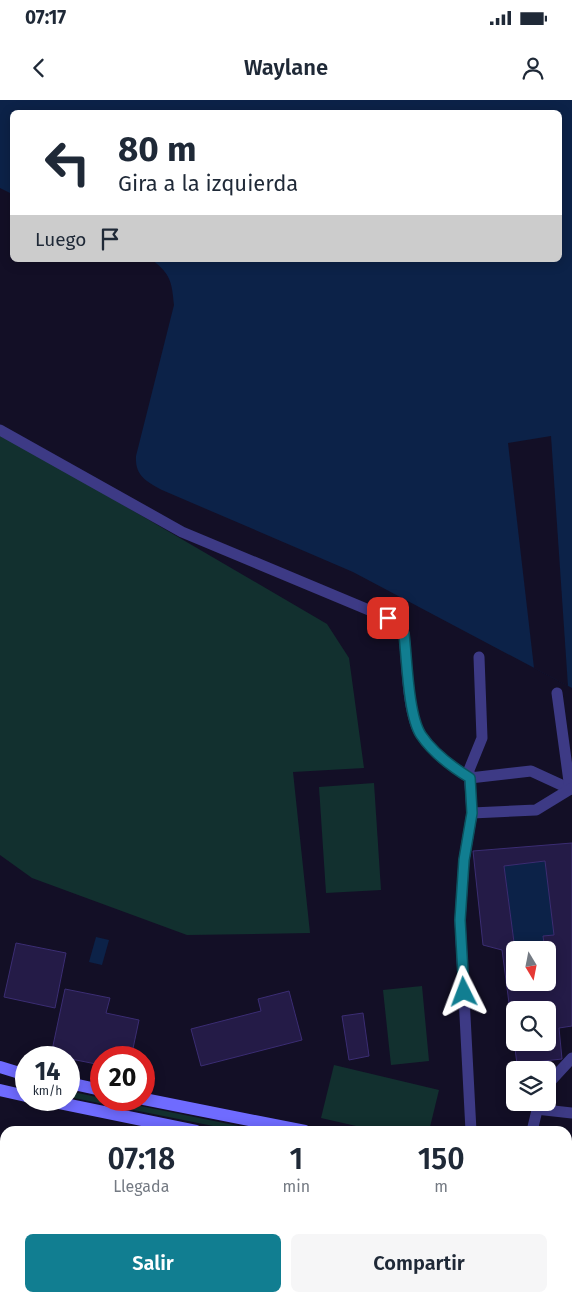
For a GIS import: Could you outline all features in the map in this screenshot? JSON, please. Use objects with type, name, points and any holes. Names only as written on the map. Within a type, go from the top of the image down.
[{"type":"main road","points":[[0,1067],[15,1072]]},
{"type":"main road","points":[[0,1090],[15,1093]]},
{"type":"main road","points":[[155,1100],[281,1126]]},
{"type":"main road","points":[[80,1107],[172,1126]]},
{"type":"lane","points":[[0,430],[160,522],[220,549],[388,618],[399,625],[404,634],[413,713],[420,734],[451,766],[470,778],[531,771],[571,788]]},
{"type":"lane","points":[[471,1126],[460,920],[464,860],[472,813],[469,770],[482,738],[479,657]]},
{"type":"lane","points":[[557,693],[571,788]]},
{"type":"lane","points":[[472,813],[536,810],[571,788]]},
{"type":"lane","points":[[556,1076],[569,1064]]},
{"type":"lane","points":[[556,1110],[572,1113]]},
{"type":"lane","points":[[533,1126],[537,1111]]},
{"type":"green space","points":[[0,433],[327,624],[349,658],[364,768],[293,772],[310,933],[187,935],[32,878],[0,855]]},
{"type":"green space","points":[[374,783],[381,890],[326,893],[319,787]]},
{"type":"green space","points":[[422,986],[429,1061],[391,1065],[383,990]]},
{"type":"green space","points":[[334,1065],[439,1090],[430,1126],[356,1126],[321,1118]]},
{"type":"green space","points":[[80,1093],[90,1096],[90,1101],[80,1099]]},
{"type":"green space","points":[[155,1109],[238,1126],[213,1126],[139,1111],[155,1111]]},
{"type":"water","points":[[0,100],[572,100],[572,688],[353,572],[162,490],[146,481],[137,468],[136,463],[136,456],[174,305],[167,275],[154,262],[562,262],[562,110],[10,110],[10,193],[0,188]]},
{"type":"water","points":[[545,861],[554,935],[543,936],[544,941],[514,941],[504,866]]},
{"type":"water","points":[[96,937],[109,940],[102,965],[89,962]]},
{"type":"pier","points":[[551,436],[568,686],[534,668],[508,443]]},
{"type":"building","points":[[572,843],[572,1026],[559,1028],[562,1059],[517,1061],[515,1051],[556,1051],[556,1001],[509,1001],[507,991],[556,991],[556,941],[544,941],[543,936],[554,935],[545,861],[504,866],[514,941],[506,941],[506,980],[502,950],[483,945],[473,851]]},
{"type":"building","points":[[16,943],[66,953],[55,1008],[4,997]]},
{"type":"building","points":[[65,989],[110,998],[106,1013],[139,1020],[134,1046],[90,1046],[90,1063],[80,1061],[80,1046],[53,1046]]},
{"type":"building","points":[[289,991],[302,1040],[201,1066],[191,1029],[261,1011],[258,999]]},
{"type":"building","points":[[363,1013],[369,1056],[349,1060],[342,1016]]},
{"type":"route","points":[[388,618],[399,625],[404,634],[413,713],[420,734],[451,766],[470,778],[472,813],[464,860],[460,920],[464,992]]}]
